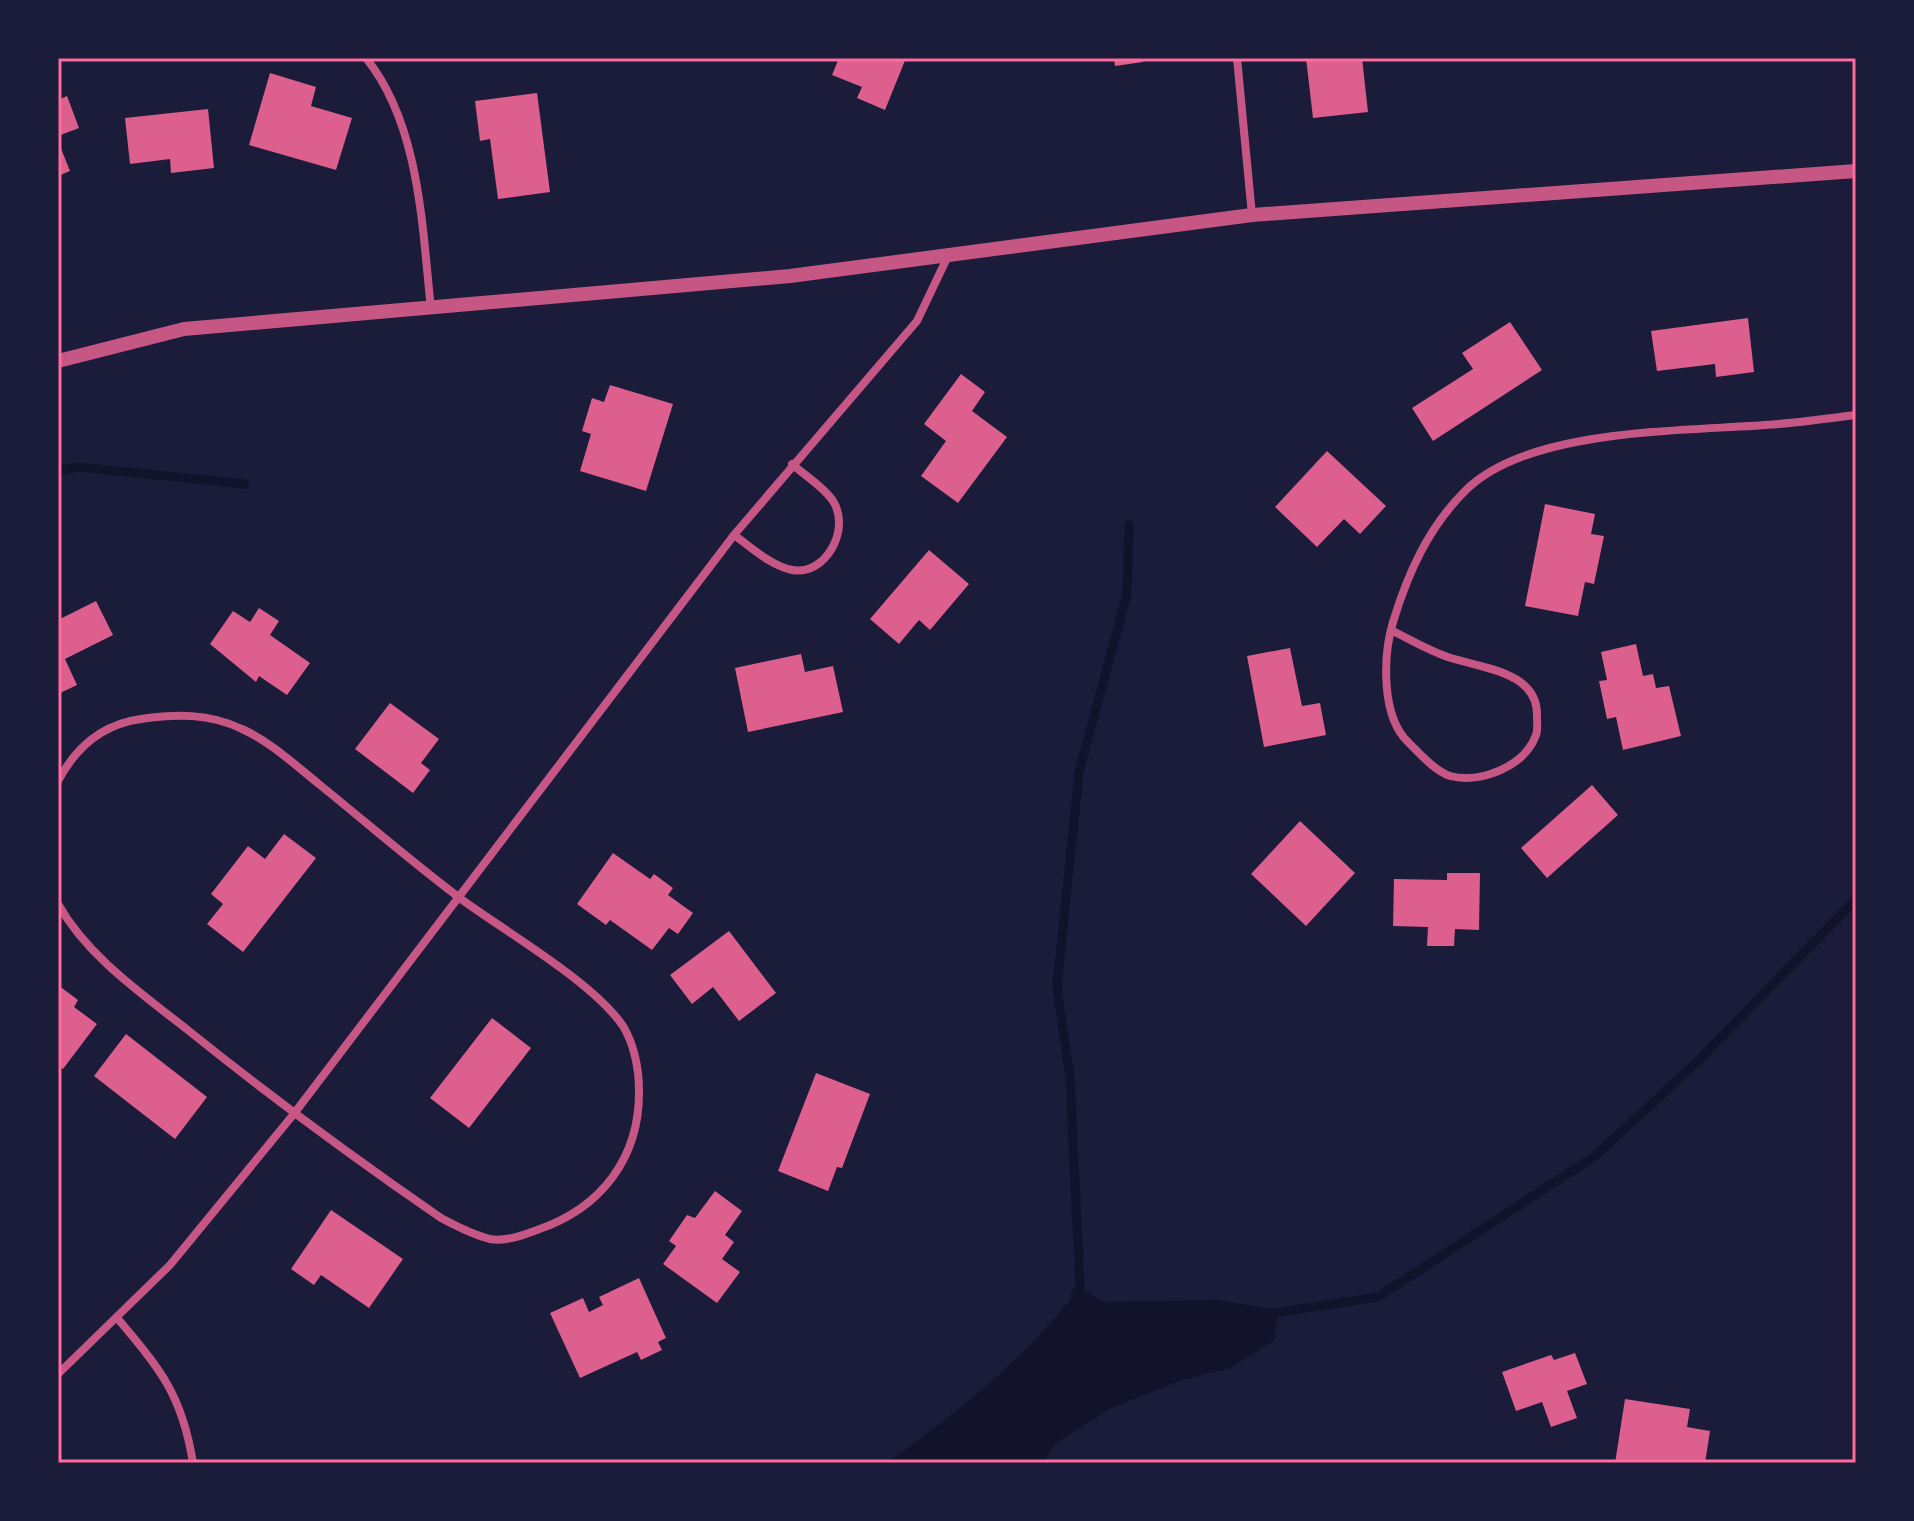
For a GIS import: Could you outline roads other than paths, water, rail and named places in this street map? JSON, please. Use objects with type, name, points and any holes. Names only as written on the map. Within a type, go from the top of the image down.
[{"type":"street","points":[[366,58],[386,88],[406,144],[419,204],[431,310]]},
{"type":"street","points":[[1237,58],[1252,215]]},
{"type":"street","points":[[58,361],[184,329],[431,310],[790,276],[1252,215],[1856,171]]},
{"type":"street","points":[[58,1374],[118,1319],[211,1218],[293,1115],[461,899],[734,535],[917,321],[948,256]]},
{"type":"street","points":[[1391,630],[1451,658],[1490,667],[1522,682],[1538,705],[1536,735],[1513,764],[1484,776],[1450,776],[1422,757],[1397,731],[1386,647],[1391,630],[1405,583],[1431,530],[1466,490],[1503,465],[1541,450],[1623,436],[1856,415]]},
{"type":"street","points":[[734,535],[779,566],[795,571],[810,569],[826,556],[839,539],[839,519],[833,501],[792,464]]},
{"type":"street","points":[[58,781],[66,765],[98,731],[128,721],[205,717],[241,728],[275,749],[461,899],[592,995],[623,1027],[639,1069],[639,1115],[634,1139],[624,1161],[594,1199],[571,1215],[519,1237],[493,1240],[441,1218],[293,1115],[80,939],[58,904]]},
{"type":"street","points":[[118,1319],[162,1370],[179,1402],[193,1463]]},
{"type":"waterway","points":[[58,471],[78,467],[245,484]]},
{"type":"waterway","points":[[1075,1295],[1080,1287],[1070,1078],[1057,987],[1079,772],[1127,594],[1129,525]]},
{"type":"waterway","points":[[1268,1314],[1378,1297],[1595,1156],[1698,1061],[1856,899]]}]
